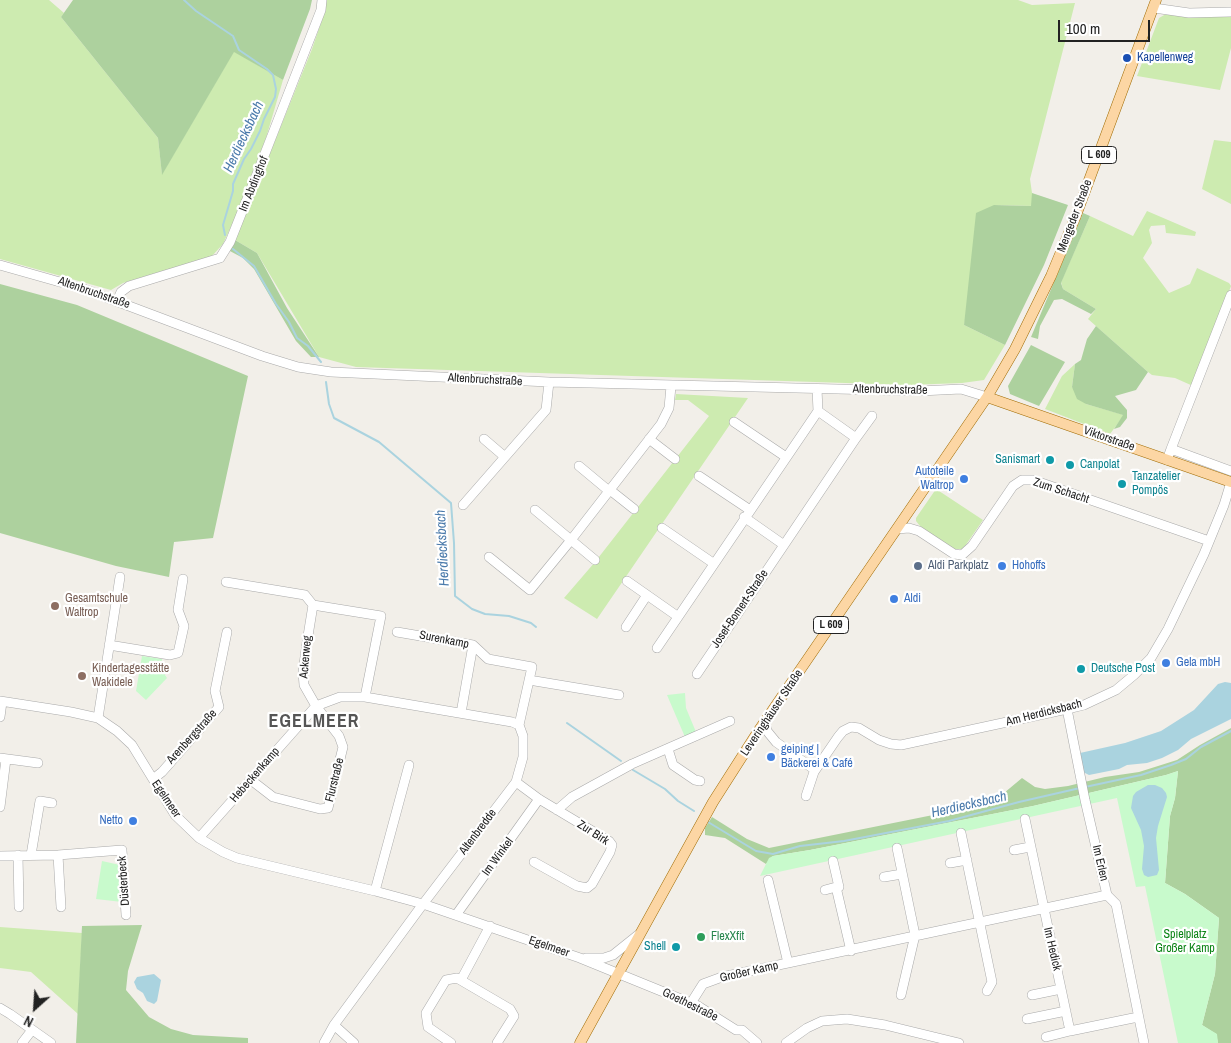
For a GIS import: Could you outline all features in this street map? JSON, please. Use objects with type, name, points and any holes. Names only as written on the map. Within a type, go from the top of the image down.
[{"type":"main road","name":"Mengeder Straße","points":[[987,397],[1015,349],[1051,276],[1155,4]]},
{"type":"main road","name":"Viktorstraße","points":[[987,397],[1231,482]]},
{"type":"main road","name":"Leveringhäuser Straße","points":[[580,1043],[713,802],[748,747],[987,397]]},
{"type":"street","name":"Im Abdinghof","points":[[117,300],[121,292],[129,286],[220,258],[230,242],[264,158],[321,10],[322,0]]},
{"type":"street","points":[[1155,4],[1189,13],[1231,12]]},
{"type":"street","name":"Altenbruchstraße","points":[[0,265],[59,280],[117,300],[262,356],[312,369],[344,373],[671,386],[920,391],[961,389],[987,397]]},
{"type":"street","points":[[1167,460],[1231,295]]},
{"type":"street","points":[[463,505],[546,410],[549,382]]},
{"type":"street","points":[[489,557],[530,590],[610,491],[666,416],[669,408],[671,386]]},
{"type":"street","points":[[657,648],[818,411],[817,389]]},
{"type":"street","points":[[818,411],[856,438]]},
{"type":"street","name":"Josef-Bomert-Straße","points":[[697,674],[872,416]]},
{"type":"street","points":[[734,422],[786,457]]},
{"type":"street","points":[[484,439],[505,457]]},
{"type":"street","points":[[649,439],[675,459]]},
{"type":"street","points":[[1171,449],[1231,471]]},
{"type":"street","points":[[579,466],[634,509]]},
{"type":"street","points":[[699,476],[784,545]]},
{"type":"street","name":"Zum Schacht","points":[[909,511],[913,522],[920,531],[954,554],[962,554],[972,546],[1013,486],[1022,480],[1033,480],[1209,541]]},
{"type":"street","name":"Am Herdicksbach","points":[[806,796],[815,770],[843,731],[851,727],[859,728],[878,740],[901,745],[1084,705],[1116,690],[1151,658],[1168,629],[1209,541],[1231,482]]},
{"type":"street","points":[[535,510],[595,560]]},
{"type":"street","points":[[662,528],[713,563]]},
{"type":"street","name":"Zum Schacht","points":[[897,529],[909,528],[920,531]]},
{"type":"street","points":[[98,718],[120,577]]},
{"type":"street","points":[[109,645],[170,655],[178,653],[184,626],[178,610],[183,579]]},
{"type":"street","points":[[627,581],[677,616]]},
{"type":"street","points":[[226,582],[305,594],[313,605],[381,616],[366,697]]},
{"type":"street","points":[[626,627],[648,596]]},
{"type":"street","name":"Ackerweg","points":[[313,605],[303,672],[304,685],[316,706]]},
{"type":"street","name":"Arenbergstraße","points":[[153,779],[162,772],[219,707],[215,691],[228,632]]},
{"type":"street","name":"Surenkamp","points":[[397,632],[473,645],[488,659],[532,667],[529,680]]},
{"type":"street","points":[[461,713],[473,645]]},
{"type":"street","points":[[620,695],[529,680],[519,725],[524,736],[523,757],[516,782],[557,810],[572,798],[632,764],[730,721]]},
{"type":"street","name":"Hebeckenkamp","points":[[199,838],[316,706],[340,697],[366,697],[512,722],[519,725]]},
{"type":"street","points":[[0,716],[1,701]]},
{"type":"street","name":"Egelmeer","points":[[1,701],[98,718],[117,731],[132,745],[175,815],[199,838],[237,858],[423,904],[490,926],[618,973]]},
{"type":"street","name":"Flurstraße","points":[[251,780],[273,797],[320,810],[328,808],[343,748],[339,736],[316,706]]},
{"type":"street","name":"Im Erlen","points":[[1067,709],[1107,895],[1116,904],[1144,1043]]},
{"type":"street","points":[[765,722],[767,731],[776,742],[815,770]]},
{"type":"street","points":[[748,747],[757,739],[763,738],[776,742]]},
{"type":"street","points":[[668,748],[673,765],[695,780],[700,781]]},
{"type":"street","points":[[0,807],[3,758],[38,763]]},
{"type":"street","points":[[375,891],[409,765]]},
{"type":"street","name":"Altenbredde","points":[[324,1043],[334,1025],[423,904],[516,782]]},
{"type":"street","name":"Im Winkel","points":[[456,915],[539,799]]},
{"type":"street","points":[[31,855],[40,801],[52,803]]},
{"type":"street","name":"Zur Birk","points":[[534,862],[577,886],[587,888],[592,884],[610,852],[612,845],[609,841],[557,810]]},
{"type":"street","points":[[1025,819],[1044,910]]},
{"type":"street","points":[[961,833],[992,982],[988,991]]},
{"type":"street","points":[[1014,850],[1030,847]]},
{"type":"street","points":[[897,848],[915,936],[901,994]]},
{"type":"street","name":"Düsterbeck","points":[[0,856],[58,855],[122,850],[126,915]]},
{"type":"street","points":[[18,855],[19,907]]},
{"type":"street","points":[[58,855],[61,907]]},
{"type":"street","points":[[825,890],[839,887],[833,860]]},
{"type":"street","points":[[950,863],[967,860]]},
{"type":"street","points":[[884,877],[902,874]]},
{"type":"street","name":"Großer Kamp","points":[[768,880],[788,963]]},
{"type":"street","points":[[836,887],[851,951]]},
{"type":"street","name":"Großer Kamp","points":[[691,1003],[703,984],[722,977],[1044,910],[1107,895]]},
{"type":"street","name":"Im Hedick","points":[[1044,910],[1070,1031]]},
{"type":"street","points":[[461,980],[490,926]]},
{"type":"street","name":"Egelmeer","points":[[580,958],[604,958],[614,955],[640,934]]},
{"type":"street","name":"Goethestraße","points":[[618,973],[691,1003],[709,1012],[736,1030],[742,1030],[758,1043]]},
{"type":"street","points":[[451,1043],[438,1040],[428,1028],[426,1013],[446,980],[457,978],[510,1009],[514,1016],[497,1043]]},
{"type":"street","points":[[1032,995],[1061,989]]},
{"type":"street","points":[[0,1008],[51,1043]]},
{"type":"street","points":[[1027,1019],[1066,1011]]},
{"type":"street","points":[[1046,1037],[1138,1017]]},
{"type":"street","points":[[786,1043],[807,1028],[822,1021],[847,1019],[885,1025],[959,1043]]},
{"type":"street","points":[[334,1025],[354,1043]]},
{"type":"street","points":[[22,1043],[32,1030]]},
{"type":"green space","points":[[0,0],[49,0],[64,13],[61,17],[158,138],[162,174],[234,51],[283,80],[266,138],[235,218],[223,244],[212,256],[123,283],[111,290],[0,259]]},
{"type":"green space","points":[[73,0],[312,0],[283,80],[234,52],[162,175],[158,138],[61,17]]},
{"type":"green space","points":[[326,0],[1018,0],[1032,5],[1075,3],[1030,179],[1032,206],[995,205],[964,325],[1005,345],[984,380],[962,383],[907,385],[356,367],[319,357],[257,253],[235,240],[312,49],[324,14]]},
{"type":"green space","points":[[1166,14],[1231,15],[1231,48],[1220,90],[1137,76],[1159,18]]},
{"type":"green space","points":[[1214,140],[1231,142],[1231,204],[1202,189]]},
{"type":"green space","points":[[1032,193],[1068,205],[1044,265],[1005,345],[964,325],[976,213],[994,205],[1031,206]]},
{"type":"green space","points":[[1147,211],[1196,232],[1195,236],[1166,233],[1165,225],[1151,226],[1149,230],[1152,243],[1143,258],[1169,293],[1190,284],[1197,268],[1229,283],[1231,286],[1193,386],[1175,378],[1152,375],[1148,372],[1088,319],[1096,309],[1063,289],[1061,282],[1090,216],[1133,236]]},
{"type":"green space","points":[[1083,213],[1090,216],[1061,283],[1063,289],[1096,309],[1091,314],[1062,299],[1054,300],[1040,326],[1038,339],[1031,337]]},
{"type":"green space","points":[[235,240],[257,253],[287,308],[319,357],[311,357],[296,341],[254,269],[243,258],[228,250]]},
{"type":"green space","points":[[0,284],[77,305],[248,376],[213,538],[174,542],[169,577],[116,566],[0,533]]},
{"type":"green space","points":[[1096,326],[1148,372],[1136,390],[1115,396],[1127,410],[1127,418],[1120,427],[1114,429],[1123,415],[1086,404],[1077,399],[1072,387],[1075,364],[1081,360],[1087,339]]},
{"type":"green space","points":[[1031,345],[1065,362],[1039,406],[1010,394],[1008,386]]},
{"type":"green space","points":[[1075,364],[1072,387],[1086,404],[1124,415],[1110,434],[1045,409],[1062,376]]},
{"type":"green space","points":[[676,394],[748,398],[597,619],[564,598],[595,562],[709,416],[688,400],[675,400]]},
{"type":"green space","points":[[936,489],[983,520],[963,549],[953,549],[920,526],[916,521],[916,518]]},
{"type":"green space","points":[[142,656],[162,659],[163,672],[167,678],[146,700],[136,691]]},
{"type":"green space","points":[[685,693],[686,708],[696,732],[685,737],[667,695]]},
{"type":"green space","points":[[1231,728],[1231,1043],[1218,1043],[1216,1034],[1202,1025],[1215,974],[1219,918],[1185,894],[1165,883],[1170,816],[1175,798],[1178,771],[1033,806],[773,856],[766,864],[725,838],[705,835],[705,828],[712,817],[747,839],[769,848],[943,813],[955,806],[968,808],[998,798],[1022,778],[1035,787],[1045,789],[1139,772],[1177,760]]},
{"type":"green space","name":"Spielplatz Großer Kamp","points":[[1178,771],[1175,798],[1170,816],[1165,883],[1185,894],[1219,918],[1215,974],[1202,1025],[1217,1034],[1218,1043],[1178,1043],[1145,886],[1136,887],[1117,798],[760,876],[769,858],[773,856],[1033,806]]},
{"type":"green space","points":[[102,861],[120,865],[122,902],[96,899]]},
{"type":"green space","points":[[142,925],[128,971],[126,990],[149,1017],[171,1029],[193,1035],[248,1038],[248,1043],[76,1043],[82,926]]},
{"type":"green space","points":[[0,927],[82,933],[78,1014],[31,972],[0,968]]},
{"type":"water","points":[[1231,683],[1231,719],[1191,739],[1178,750],[1162,758],[1089,775],[1083,772],[1080,753],[1125,743],[1161,731],[1194,710],[1218,684]]},
{"type":"water","points":[[1148,785],[1162,788],[1167,797],[1156,838],[1159,870],[1157,875],[1148,877],[1144,875],[1142,869],[1144,846],[1141,830],[1131,808],[1133,796]]},
{"type":"water","points":[[154,974],[161,980],[157,1001],[154,1004],[147,1001],[134,982],[137,977]]},
{"type":"waterway","name":"Herdiecksbach","points":[[184,0],[196,11],[233,36],[239,50],[273,75],[276,89],[275,97],[260,131],[244,159],[233,184],[233,191],[223,225],[225,235]]},
{"type":"waterway","name":"Herdiecksbach","points":[[233,249],[254,266],[297,338],[308,346],[321,362]]},
{"type":"waterway","name":"Herdiecksbach","points":[[326,382],[329,404],[334,418],[379,442],[451,503],[455,596],[472,609],[485,614],[509,616],[531,623],[536,627]]},
{"type":"waterway","name":"Herdiecksbach","points":[[567,723],[621,761]]},
{"type":"waterway","name":"Herdiecksbach","points":[[1085,787],[1141,775],[1171,765],[1186,759],[1201,747],[1231,731]]},
{"type":"waterway","name":"Herdiecksbach","points":[[633,770],[665,789],[678,801],[694,811]]},
{"type":"waterway","name":"Herdiecksbach","points":[[708,822],[756,851],[773,854],[800,846],[844,841],[949,821],[1080,788]]},
{"type":"place","name":"Kapellenweg","points":[[1127,58]]},
{"type":"place","name":"Sanismart","points":[[1050,460]]},
{"type":"place","name":"Canpolat","points":[[1070,465]]},
{"type":"place","name":"Autoteile Waltrop","points":[[964,479]]},
{"type":"place","name":"Tanzatelier Pompös","points":[[1122,484]]},
{"type":"place","name":"Aldi Parkplatz","points":[[918,566]]},
{"type":"place","name":"Hohoffs","points":[[1002,566]]},
{"type":"place","name":"Aldi","points":[[894,599]]},
{"type":"place","name":"Gesamtschule Waltrop","points":[[55,606]]},
{"type":"place","name":"Gela mbH","points":[[1166,663]]},
{"type":"place","name":"Deutsche Post","points":[[1081,669]]},
{"type":"place","name":"Kindertagesstätte Wakidele","points":[[82,676]]},
{"type":"place","name":"geiping | Bäckerei & Café","points":[[771,757]]},
{"type":"place","name":"Netto","points":[[133,821]]},
{"type":"place","name":"FlexXfit","points":[[701,937]]},
{"type":"place","name":"Shell","points":[[676,947]]},
{"type":"district","name":"EGELMEER","points":[[314,722]]}]
